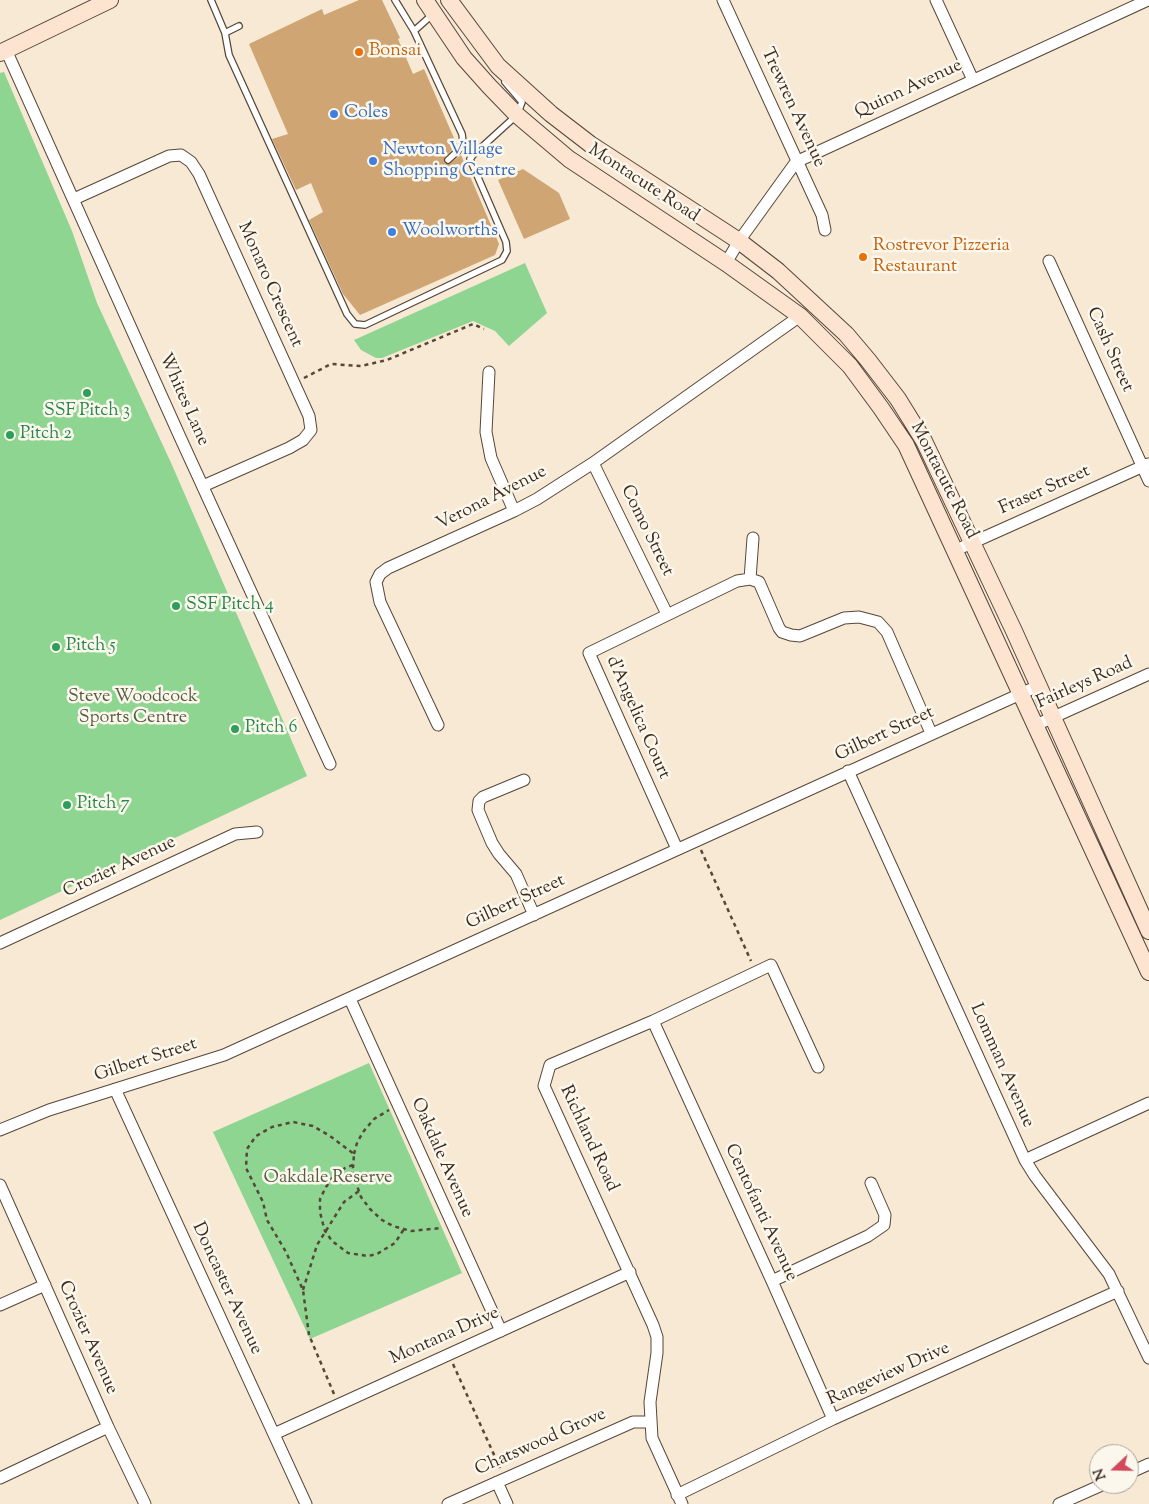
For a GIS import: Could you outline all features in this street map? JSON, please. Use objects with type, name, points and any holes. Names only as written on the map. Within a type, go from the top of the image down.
[{"type":"main road","name":"Montacute Road","points":[[424,0],[464,58],[517,115],[569,159],[726,263],[800,316],[850,366],[906,445],[1149,972]]},
{"type":"main road","name":"Montacute Road","points":[[449,0],[498,66],[551,114],[590,144],[739,241],[778,271],[846,334],[898,399],[924,441],[1149,931]]},
{"type":"main road","points":[[3,52],[107,1]]},
{"type":"street","name":"Trewren Avenue","points":[[723,0],[822,215],[825,230]]},
{"type":"street","points":[[936,0],[973,80]]},
{"type":"street","name":"Quinn Avenue","points":[[726,263],[739,241],[796,162],[1148,0]]},
{"type":"street","name":"Whites Lane","points":[[3,52],[74,199],[330,764]]},
{"type":"street","name":"Monaro Crescent","points":[[74,199],[169,156],[181,156],[191,162],[199,174],[306,408],[311,430],[303,440],[203,486]]},
{"type":"street","name":"Cash Street","points":[[1049,261],[1146,465],[1149,481]]},
{"type":"street","name":"Verona Avenue","points":[[438,725],[380,602],[376,582],[380,574],[388,568],[537,499],[594,463],[800,316]]},
{"type":"street","points":[[489,372],[486,432],[491,458],[514,511]]},
{"type":"street","name":"Como Street","points":[[594,463],[667,614]]},
{"type":"street","name":"Fraser Street","points":[[956,550],[1146,465]]},
{"type":"street","points":[[753,538],[754,581],[782,632],[790,636],[800,636],[844,618],[858,617],[878,622],[887,632],[931,733]]},
{"type":"street","name":"d'Angelica Court","points":[[677,849],[589,653],[737,581],[754,581]]},
{"type":"street","name":"Fairleys Road","points":[[1036,726],[1149,674]]},
{"type":"street","name":"Gilbert Street","points":[[0,1130],[49,1110],[224,1055],[1038,686]]},
{"type":"street","name":"Lomman Avenue","points":[[848,771],[1025,1160],[1109,1274],[1149,1358]]},
{"type":"street","points":[[524,780],[483,797],[479,801],[478,810],[492,843],[516,874],[534,915]]},
{"type":"street","name":"Crozier Avenue","points":[[0,943],[235,834],[257,832]]},
{"type":"street","name":"Richland Road","points":[[680,1499],[652,1438],[650,1402],[657,1353],[657,1337],[630,1272],[544,1086],[550,1065],[653,1021],[771,965],[818,1067]]},
{"type":"street","name":"Oakdale Avenue","points":[[350,999],[501,1331]]},
{"type":"street","name":"Centofanti Avenue","points":[[653,1021],[834,1419]]},
{"type":"street","name":"Doncaster Avenue","points":[[115,1089],[306,1504]]},
{"type":"street","points":[[1025,1160],[1149,1103]]},
{"type":"street","points":[[772,1281],[868,1236],[884,1225],[885,1214],[871,1183]]},
{"type":"street","name":"Crozier Avenue","points":[[0,1186],[108,1427],[145,1504]]},
{"type":"street","name":"Montana Drive","points":[[274,1434],[630,1272]]},
{"type":"street","points":[[0,1305],[45,1285]]},
{"type":"street","name":"Rangeview Drive","points":[[680,1499],[834,1419],[1118,1291]]},
{"type":"street","name":"Chatswood Grove","points":[[448,1504],[634,1422],[650,1422]]},
{"type":"street","points":[[0,1478],[108,1427]]},
{"type":"street","points":[[501,1480],[507,1504]]},
{"type":"street","points":[[1059,1504],[1089,1491]]},
{"type":"lane","points":[[211,0],[225,33],[229,55],[346,314],[355,324],[365,325],[502,260],[507,251],[506,242],[470,159],[517,115],[522,102],[507,84],[498,66]]},
{"type":"lane","points":[[395,0],[414,31],[462,134],[463,142],[461,148],[448,160]]},
{"type":"lane","points":[[414,31],[433,14]]},
{"type":"lane","points":[[225,33],[239,26]]},
{"type":"path","points":[[304,378],[330,364],[361,366],[387,360],[473,324],[484,329]]},
{"type":"path","points":[[693,852],[701,848],[756,972]]},
{"type":"path","points":[[398,1105],[374,1119],[363,1132],[354,1154],[353,1165],[356,1183],[370,1209],[382,1220],[393,1226],[411,1231],[439,1230]]},
{"type":"path","points":[[339,1404],[308,1335],[303,1290],[286,1252],[267,1220],[263,1202],[246,1168],[247,1150],[256,1136],[272,1127],[293,1122],[313,1126],[354,1154]]},
{"type":"path","points":[[353,1165],[345,1168],[333,1177],[320,1199],[320,1212],[325,1231],[332,1241],[348,1253],[368,1256],[377,1254],[395,1243],[404,1229]]},
{"type":"path","points":[[303,1290],[317,1245],[344,1202],[359,1191]]},
{"type":"path","points":[[448,1355],[501,1480]]},
{"type":"green space","name":"Steve Woodcock Sports Centre","points":[[4,72],[72,231],[97,303],[172,465],[307,776],[0,920],[0,73]]},
{"type":"green space","points":[[525,263],[547,313],[509,346],[495,331],[473,321],[382,358],[376,358],[361,350],[354,340]]},
{"type":"green space","name":"Oakdale Reserve","points":[[369,1063],[462,1273],[310,1339],[213,1132]]},
{"type":"building","name":"Newton Village Shopping Centre","points":[[359,0],[382,0],[400,38],[398,39],[413,74],[424,69],[457,145],[445,157],[444,161],[446,164],[449,164],[461,155],[499,244],[495,255],[360,315],[343,294],[309,220],[323,212],[311,183],[296,190],[272,139],[288,134],[249,44],[322,9],[324,15]]},
{"type":"building","points":[[523,169],[559,193],[570,219],[524,239],[498,180]]},
{"type":"place","name":"Bonsai","points":[[359,52]]},
{"type":"place","name":"Coles","points":[[334,114]]},
{"type":"place","name":"Newton Village Shopping Centre","points":[[373,161]]},
{"type":"place","name":"Woolworths","points":[[392,232]]},
{"type":"place","name":"Rostrevor Pizzeria Restaurant","points":[[863,257]]},
{"type":"place","name":"SSF Pitch 3","points":[[87,393]]},
{"type":"place","name":"Pitch 2","points":[[10,435]]},
{"type":"place","name":"SSF Pitch 4","points":[[176,606]]},
{"type":"place","name":"Pitch 5","points":[[56,647]]},
{"type":"place","name":"Pitch 6","points":[[235,729]]},
{"type":"place","name":"Pitch 7","points":[[67,805]]}]
